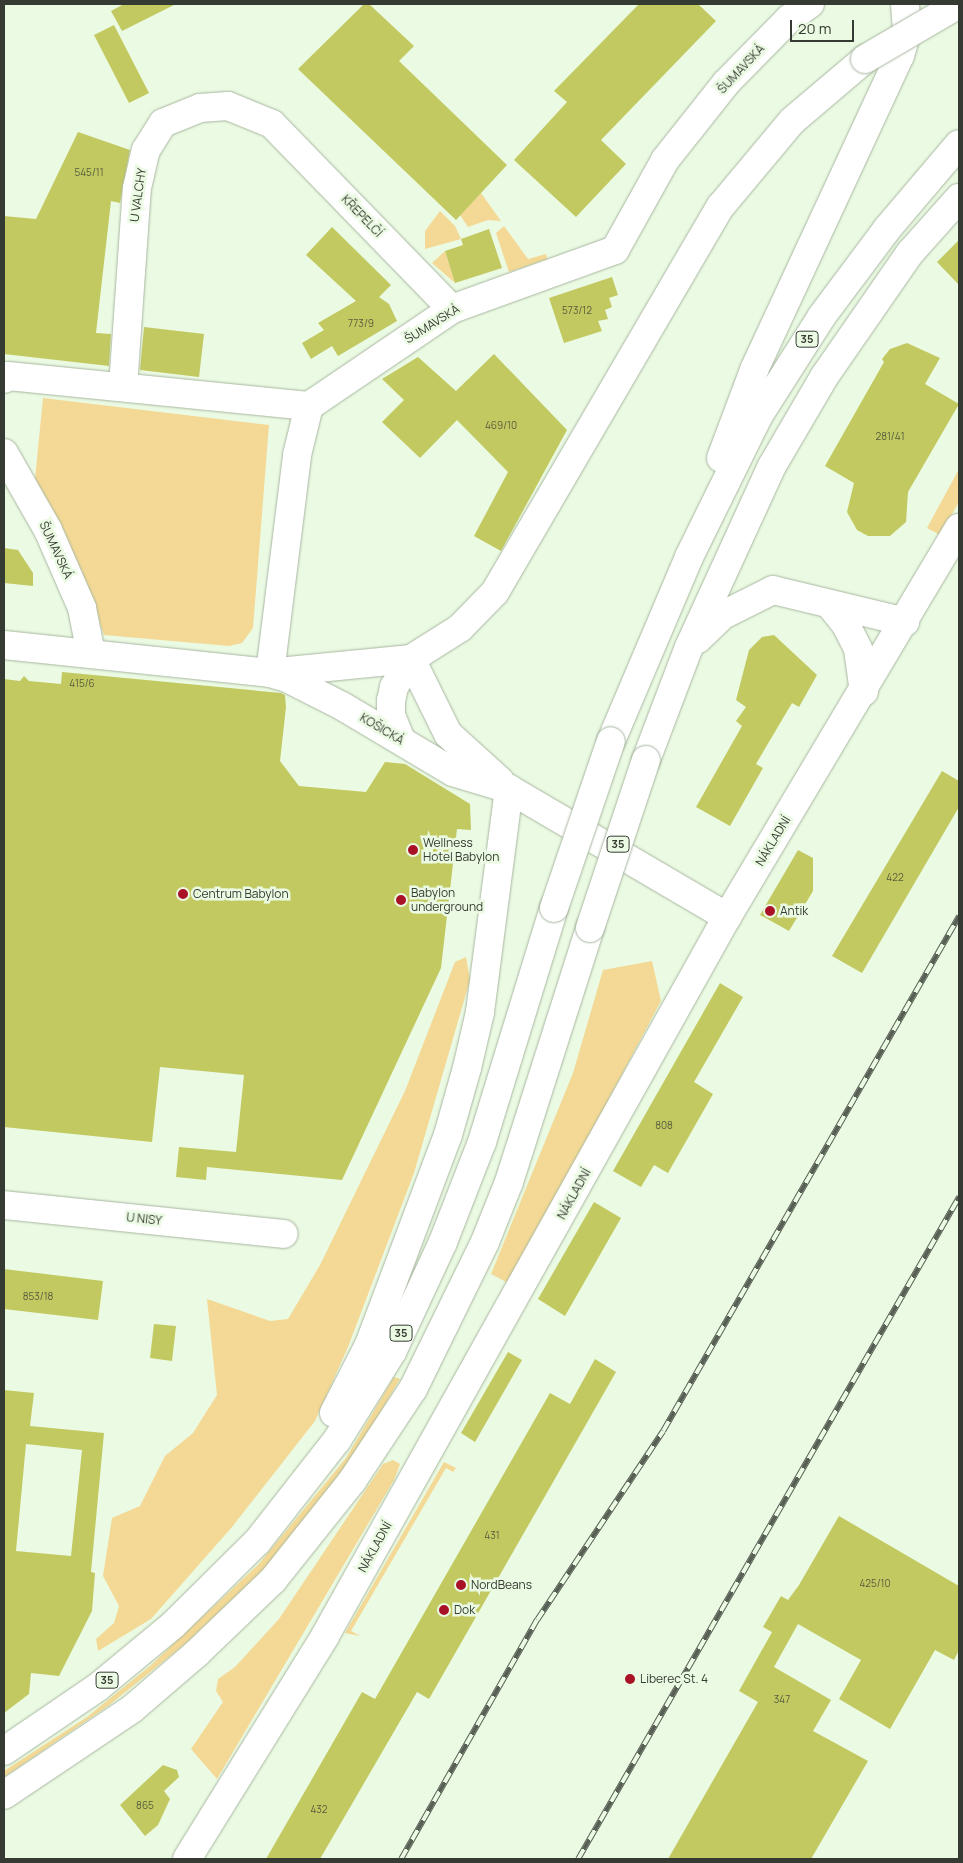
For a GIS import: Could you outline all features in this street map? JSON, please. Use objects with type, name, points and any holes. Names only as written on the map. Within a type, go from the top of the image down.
[{"type":"main road","name":"ŠUMAVSKÁ","points":[[309,406],[452,309],[615,250],[665,160],[726,83],[789,19],[810,4]]},
{"type":"main road","points":[[688,557],[754,370],[900,56],[907,32],[905,4]]},
{"type":"main road","points":[[401,740],[391,715],[394,686],[411,659],[460,628],[495,592],[721,206],[792,121],[866,59],[959,4]]},
{"type":"main road","name":"U VALCHY","points":[[122,388],[137,188],[146,150],[163,123],[200,108],[228,106],[272,124]]},
{"type":"main road","name":"KŘEPELČÍ","points":[[272,124],[452,309]]},
{"type":"main road","name":"35","points":[[4,1751],[98,1687],[151,1644],[256,1542],[337,1440],[392,1352],[421,1293],[482,1142],[554,908],[611,741],[688,557],[759,415],[822,316],[887,229],[959,144]]},
{"type":"main road","name":"35","points":[[4,1795],[132,1709],[197,1653],[273,1580],[357,1474],[413,1389],[485,1242],[509,1182],[646,760],[689,647],[772,466],[824,377],[910,253],[959,198]]},
{"type":"main road","points":[[4,379],[309,406],[297,454],[270,672],[411,659]]},
{"type":"main road","name":"ŠUMAVSKÁ","points":[[4,453],[48,530],[82,608],[91,654]]},
{"type":"main road","name":"NÁKLADNÍ","points":[[187,1859],[330,1627],[727,917],[864,692],[959,528]]},
{"type":"main road","points":[[689,647],[723,615],[773,590],[801,594],[830,605],[904,622]]},
{"type":"main road","points":[[830,605],[846,624],[858,649],[864,692]]},
{"type":"main road","name":"KOŠICKÁ","points":[[4,645],[270,672],[306,686],[453,772],[509,788],[727,917]]},
{"type":"main road","points":[[256,1542],[340,1402],[369,1345],[448,1135],[480,1012],[509,788],[448,734],[411,659]]},
{"type":"main road","name":"U NISY","points":[[4,1205],[284,1234]]},
{"type":"shaded area","points":[[481,193],[501,221],[488,220],[468,227],[460,215]]},
{"type":"shaded area","points":[[440,211],[455,226],[461,239],[425,249],[425,231]]},
{"type":"shaded area","points":[[504,226],[528,259],[546,254],[547,259],[509,272],[496,233]]},
{"type":"shaded area","points":[[445,251],[455,283],[432,263]]},
{"type":"shaded area","points":[[43,398],[269,425],[253,628],[242,643],[229,646],[104,635],[82,573],[35,479]]},
{"type":"shaded area","points":[[959,469],[959,502],[940,535],[927,528]]},
{"type":"shaded area","points":[[466,957],[470,980],[414,1173],[348,1347],[315,1421],[232,1527],[151,1619],[98,1651],[96,1639],[114,1623],[119,1606],[103,1576],[112,1518],[140,1506],[165,1456],[193,1433],[217,1395],[207,1299],[270,1321],[288,1319],[320,1265],[405,1091],[455,962]]},
{"type":"shaded area","points":[[652,961],[661,1001],[510,1284],[491,1274],[573,1073],[603,970]]},
{"type":"shaded area","points":[[394,1377],[400,1379],[354,1456],[267,1566],[185,1644],[108,1706],[4,1777],[4,1771],[87,1717],[150,1666],[258,1565],[346,1458]]},
{"type":"shaded area","points":[[393,1460],[400,1464],[394,1480],[217,1779],[191,1749],[223,1702],[216,1691],[218,1679],[235,1667],[279,1619],[383,1464]]},
{"type":"shaded area","points":[[444,1462],[456,1468],[453,1472],[446,1468],[351,1631],[360,1636],[345,1633]]},
{"type":"building","points":[[124,4],[176,4],[122,31],[111,11]]},
{"type":"building","points":[[364,4],[369,4],[414,46],[399,61],[507,165],[456,220],[298,69]]},
{"type":"building","points":[[639,4],[698,4],[716,21],[601,140],[626,164],[576,217],[514,160],[567,102],[554,91]]},
{"type":"building","points":[[114,25],[149,93],[129,103],[94,35]]},
{"type":"building","points":[[78,132],[130,150],[120,203],[111,201],[96,333],[111,334],[109,366],[4,354],[4,216],[36,219]]},
{"type":"building","points":[[332,227],[391,285],[379,297],[389,304],[397,321],[338,356],[332,346],[311,359],[302,343],[324,330],[318,323],[356,301],[306,255]]},
{"type":"building","points":[[489,229],[502,268],[455,283],[445,251],[463,245],[461,239]]},
{"type":"building","points":[[959,240],[959,285],[937,262]]},
{"type":"building","points":[[612,277],[618,295],[609,298],[612,307],[605,310],[608,319],[598,321],[602,331],[564,343],[549,298]]},
{"type":"building","points":[[144,327],[204,334],[199,377],[140,370]]},
{"type":"building","points":[[907,343],[940,358],[925,384],[959,404],[908,492],[906,522],[890,536],[868,536],[857,530],[847,512],[854,483],[825,466],[884,362],[882,359],[890,349]]},
{"type":"building","points":[[494,354],[567,430],[501,551],[474,536],[508,472],[457,420],[420,458],[382,422],[404,400],[382,379],[418,357],[456,391]]},
{"type":"building","points":[[4,548],[18,550],[33,573],[33,586],[4,583]]},
{"type":"building","points":[[774,635],[817,675],[799,707],[792,703],[756,764],[763,768],[730,826],[696,807],[742,726],[736,721],[746,707],[736,700],[749,650],[762,637]]},
{"type":"building","name":"Centrum Babylon","points":[[62,672],[281,693],[285,695],[286,707],[280,761],[299,786],[366,792],[385,762],[405,764],[470,804],[471,830],[457,829],[441,968],[342,1180],[207,1167],[206,1180],[176,1177],[179,1147],[236,1152],[244,1075],[160,1067],[152,1142],[4,1127],[4,679],[20,681],[24,676],[29,681],[61,684]]},
{"type":"building","points":[[942,771],[959,781],[959,807],[862,973],[832,956]]},
{"type":"building","points":[[798,850],[813,858],[813,891],[789,931],[760,915]]},
{"type":"building","points":[[720,983],[743,997],[694,1082],[713,1094],[668,1173],[654,1165],[641,1187],[613,1171]]},
{"type":"building","points":[[594,1202],[621,1218],[565,1316],[538,1299]]},
{"type":"building","points":[[4,1269],[103,1281],[98,1320],[4,1309]]},
{"type":"building","points":[[154,1324],[176,1326],[172,1361],[150,1358]]},
{"type":"building","points":[[508,1352],[522,1360],[475,1442],[461,1433]]},
{"type":"building","points":[[595,1359],[616,1372],[429,1699],[417,1692],[320,1859],[266,1859],[362,1692],[375,1699],[550,1393],[570,1404]]},
{"type":"building","points":[[4,1390],[34,1393],[30,1426],[104,1433],[91,1572],[95,1573],[92,1611],[59,1676],[31,1673],[29,1694],[4,1713]],"holes":[[[26,1444],[82,1450],[71,1556],[16,1551]]]},
{"type":"building","points":[[839,1516],[959,1586],[959,1650],[954,1660],[935,1650],[890,1729],[839,1699],[861,1660],[798,1624],[774,1667],[831,1700],[813,1731],[868,1761],[811,1859],[668,1859],[758,1702],[739,1691],[772,1632],[763,1627],[781,1596],[788,1600],[799,1585]]},
{"type":"building","points":[[163,1765],[177,1770],[179,1777],[164,1791],[170,1799],[158,1825],[145,1836],[120,1805]]},
{"type":"railway","points":[[401,1859],[537,1620],[663,1431],[959,916]]},
{"type":"railway","points":[[578,1859],[959,1197]]},
{"type":"place","name":"Wellness Hotel Babylon","points":[[413,850]]},
{"type":"place","name":"Centrum Babylon","points":[[183,894]]},
{"type":"place","name":"Babylon underground","points":[[401,900]]},
{"type":"place","name":"Antik","points":[[770,911]]},
{"type":"place","name":"NordBeans","points":[[461,1585]]},
{"type":"place","name":"Dok","points":[[444,1610]]},
{"type":"place","name":"Liberec St. 4","points":[[630,1679]]}]
